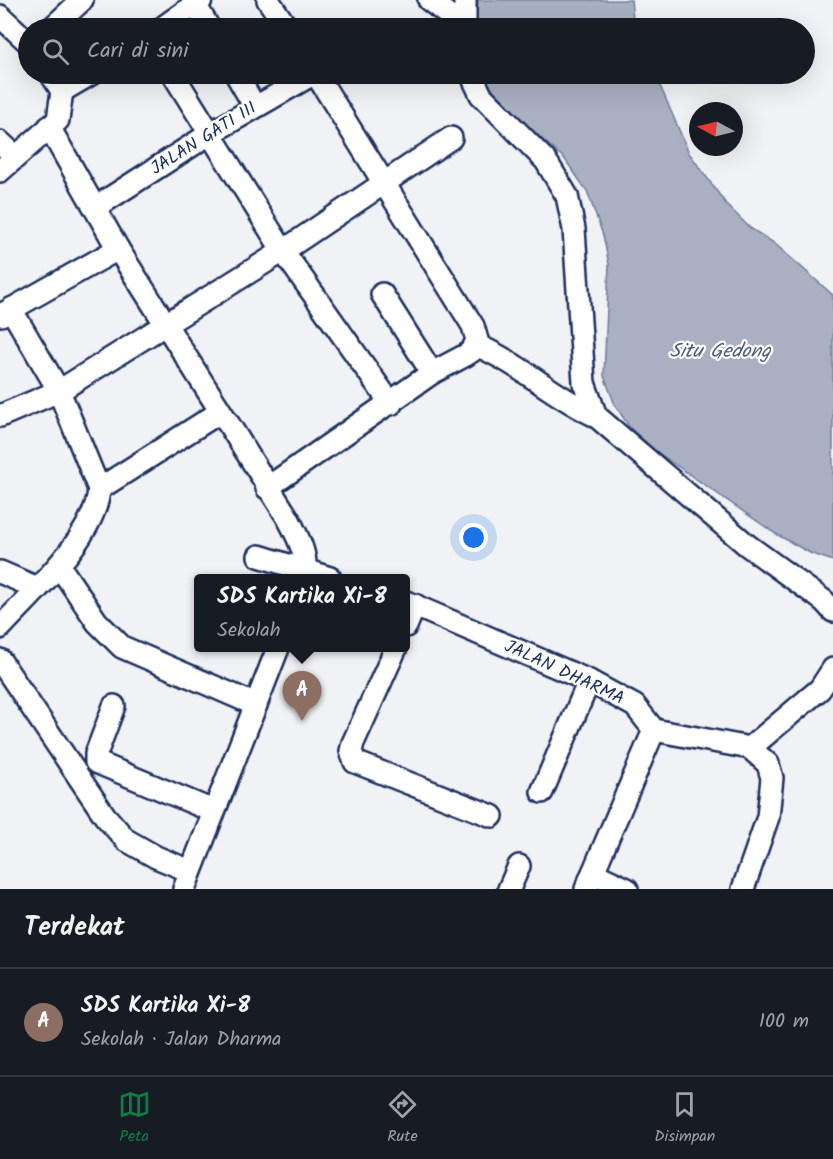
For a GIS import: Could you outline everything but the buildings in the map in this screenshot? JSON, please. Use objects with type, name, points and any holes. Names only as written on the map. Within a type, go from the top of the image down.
[{"type":"street","points":[[63,18],[82,0]]},
{"type":"street","points":[[268,0],[280,18]]},
{"type":"street","points":[[429,0],[452,18]]},
{"type":"street","points":[[464,18],[465,0]]},
{"type":"street","points":[[176,18],[198,2],[205,18]]},
{"type":"street","points":[[0,16],[18,33]]},
{"type":"street","points":[[0,171],[8,149],[58,120],[62,91],[57,84]]},
{"type":"street","points":[[62,91],[74,84]]},
{"type":"street","points":[[180,84],[283,251],[391,404]]},
{"type":"street","points":[[242,84],[255,107]]},
{"type":"street","name":"JALAN GATI III","points":[[96,207],[212,133],[296,84]]},
{"type":"street","points":[[267,488],[391,404],[432,373],[466,356],[476,345],[477,334],[474,326],[321,84]]},
{"type":"street","points":[[476,84],[481,95],[546,161],[567,196],[574,229],[584,383],[596,416]]},
{"type":"street","points":[[49,127],[118,249],[298,537],[305,574]]},
{"type":"street","points":[[0,416],[59,391],[283,251],[451,138]]},
{"type":"street","points":[[0,628],[36,588],[60,567],[98,504],[99,489],[59,391],[5,312],[118,249]]},
{"type":"street","points":[[382,294],[432,373]]},
{"type":"street","points":[[476,345],[505,357],[570,404],[596,416],[730,531],[824,601],[833,611]]},
{"type":"street","points":[[99,489],[220,412]]},
{"type":"street","points":[[260,556],[303,574]]},
{"type":"street","points":[[60,567],[97,622],[122,646],[256,705]]},
{"type":"street","points":[[0,572],[36,588]]},
{"type":"street","name":"JALAN DHARMA","points":[[410,604],[590,681],[635,706],[654,730]]},
{"type":"street","points":[[0,660],[105,816],[126,840],[156,857],[187,880],[276,652]]},
{"type":"street","points":[[394,652],[353,743],[351,751],[355,762],[492,816]]},
{"type":"street","points":[[750,748],[820,689],[833,669]]},
{"type":"street","points":[[542,792],[590,681]]},
{"type":"street","points":[[114,706],[96,754],[96,762],[213,812]]},
{"type":"street","points":[[627,889],[589,881],[654,730],[750,748],[768,764],[772,784],[764,834],[742,889]]},
{"type":"street","points":[[509,889],[519,866]]},
{"type":"water","points":[[478,0],[631,0],[633,18],[477,18]]},
{"type":"water","name":"Situ Gedong","points":[[488,84],[659,84],[689,156],[726,204],[750,228],[774,243],[833,295],[833,561],[810,553],[776,534],[654,450],[630,428],[615,405],[604,376],[609,264],[603,235],[587,191],[564,158],[497,101]]},
{"type":"place","name":"SDS Kartika Xi-8","points":[[302,721]]}]
